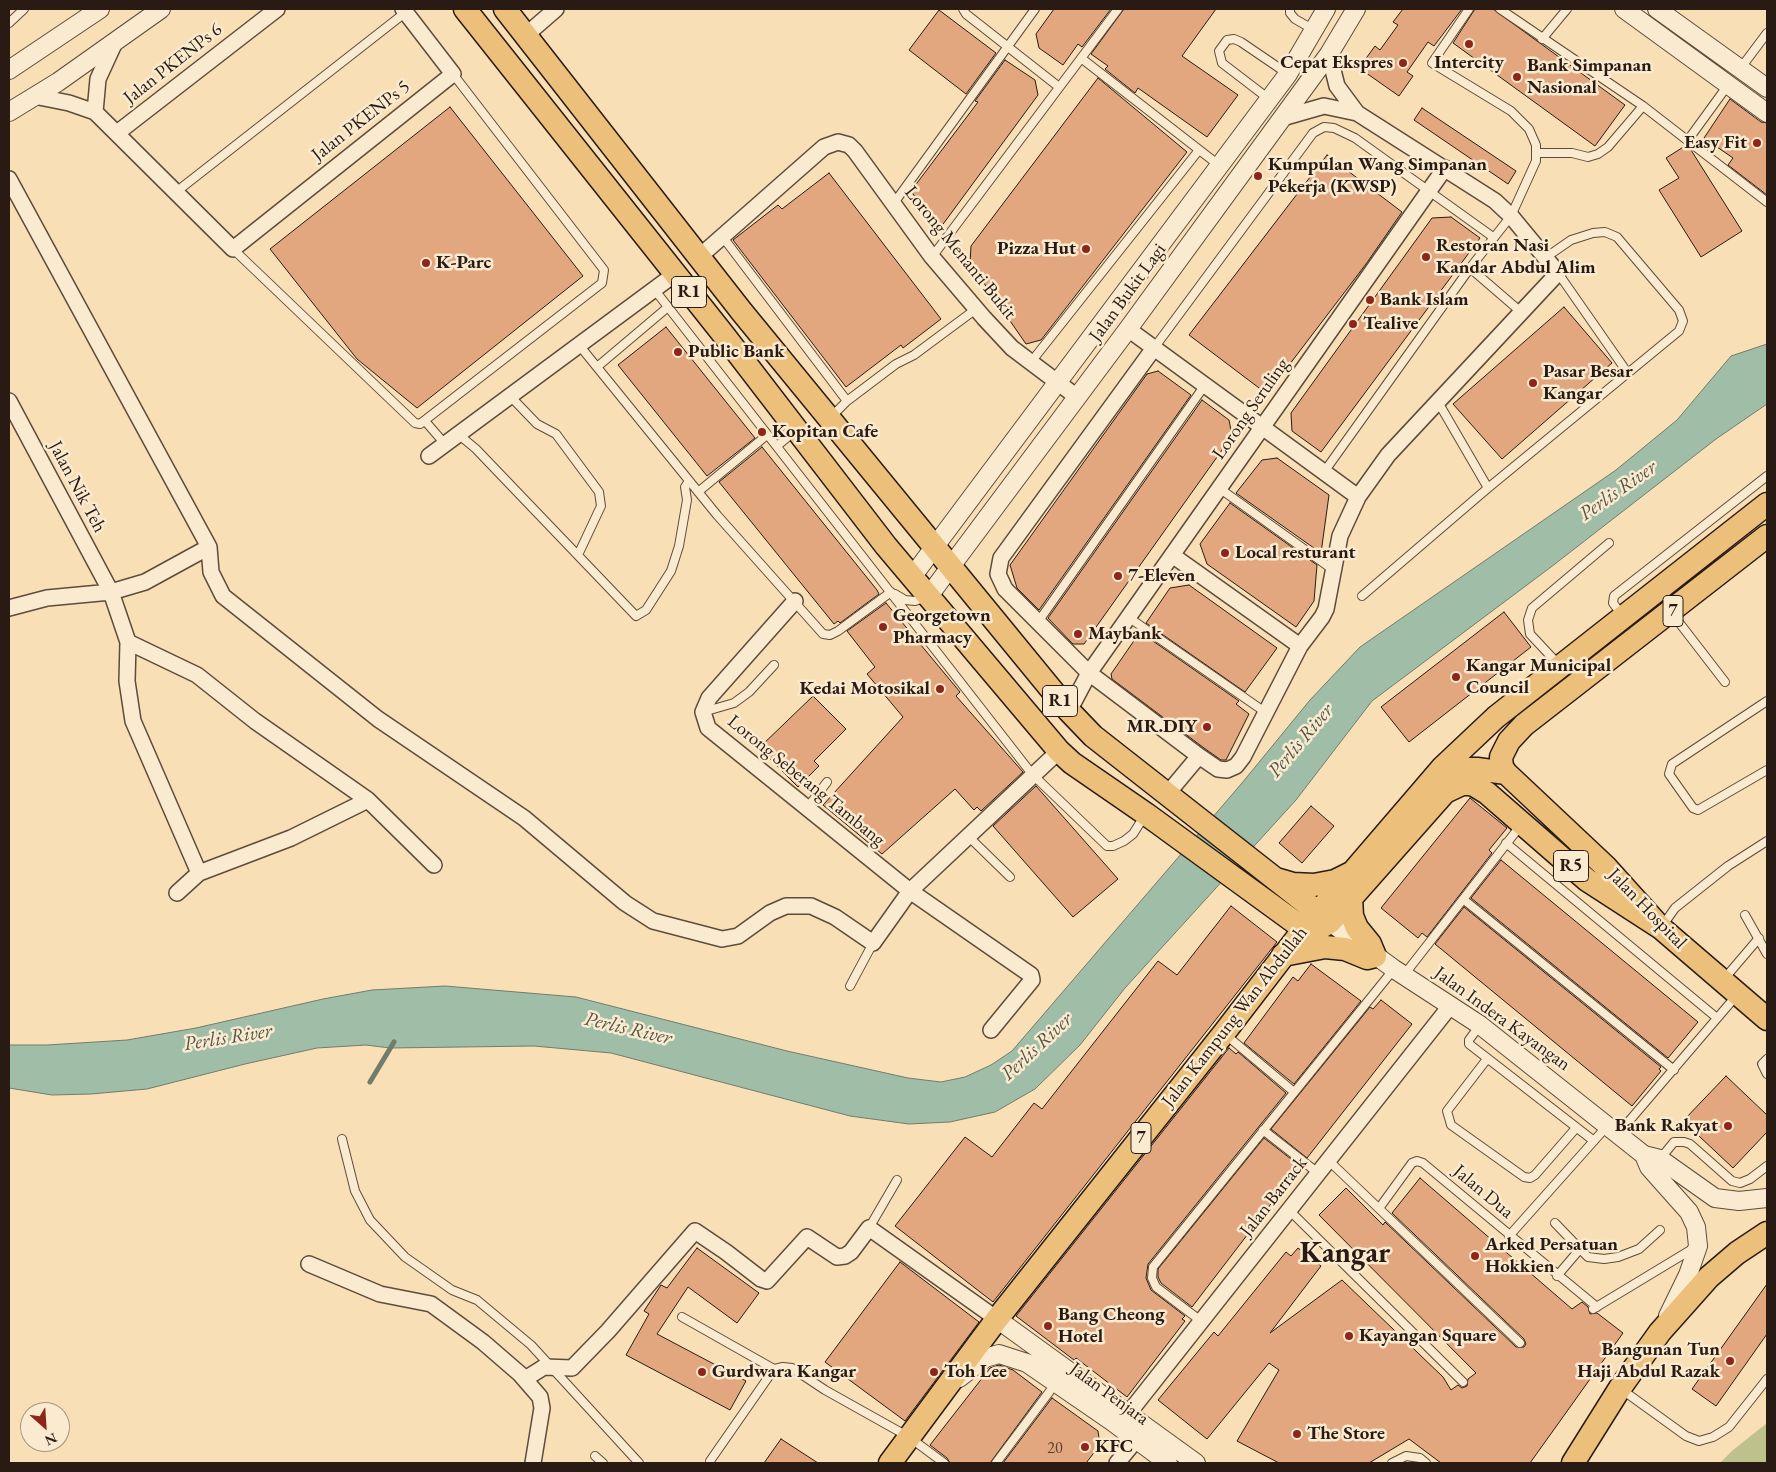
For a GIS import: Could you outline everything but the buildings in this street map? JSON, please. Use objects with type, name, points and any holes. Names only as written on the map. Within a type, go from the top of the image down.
[{"type":"main road","name":"R1","points":[[465,9],[928,597],[1059,751],[1072,764],[1146,814],[1244,888],[1317,921]]},
{"type":"main road","name":"R1","points":[[505,9],[699,257],[1069,711],[1093,736],[1168,793],[1266,874],[1317,921]]},
{"type":"main road","name":"7","points":[[1438,773],[1474,737],[1559,666],[1767,504]]},
{"type":"main road","name":"7","points":[[1506,773],[1502,762],[1503,749],[1524,726],[1767,536]]},
{"type":"main road","points":[[1559,666],[1577,685]]},
{"type":"main road","points":[[1474,737],[1474,759],[1487,793]]},
{"type":"main road","points":[[1438,773],[1450,770],[1478,769],[1506,773]]},
{"type":"main road","name":"Jalan Kampung Wan Abdullah","points":[[997,1319],[1224,1034],[1283,955],[1317,921],[1354,872],[1438,773]]},
{"type":"main road","name":"Jalan Hospital","points":[[1506,773],[1606,867],[1661,928],[1767,1019]]},
{"type":"main road","name":"R5","points":[[1351,897],[1445,792],[1457,785],[1468,784],[1487,793],[1587,880],[1661,928]]},
{"type":"main road","points":[[1266,874],[1293,884],[1314,885],[1334,881],[1354,872]]},
{"type":"main road","points":[[1317,921],[1351,897]]},
{"type":"main road","points":[[1283,955],[1325,947],[1345,949],[1367,958],[1375,956],[1370,944],[1357,928],[1352,916],[1351,897]]},
{"type":"main road","points":[[1573,1463],[1620,1388],[1660,1332],[1710,1277],[1738,1253],[1767,1233]]},
{"type":"main road","name":"7","points":[[890,1463],[997,1319]]},
{"type":"street","points":[[9,70],[100,9]]},
{"type":"street","points":[[9,112],[115,42],[161,9]]},
{"type":"street","name":"Jalan PKENPs 6","points":[[117,133],[277,9]]},
{"type":"street","points":[[526,35],[556,9]]},
{"type":"street","name":"Jalan Bukit Lagi","points":[[912,577],[1270,99],[1288,74],[1326,9]]},
{"type":"street","name":"Jalan Bukit Lagi","points":[[928,597],[1128,329],[1329,54],[1356,9]]},
{"type":"street","points":[[1624,9],[1767,113]]},
{"type":"street","points":[[1657,9],[1767,88]]},
{"type":"street","points":[[404,10],[453,74]]},
{"type":"street","points":[[96,112],[98,79],[115,42]]},
{"type":"street","points":[[1329,54],[1337,86],[1357,113]]},
{"type":"street","name":"Jalan PKENPs 5","points":[[232,249],[453,74]]},
{"type":"street","points":[[34,96],[69,103],[96,112],[232,249]]},
{"type":"street","points":[[1154,348],[1001,558],[998,574],[1005,589],[1089,673],[1199,756],[1218,769],[1227,770],[1236,766],[1244,758],[1265,712],[1300,646],[1326,609],[1332,569],[1340,536],[1358,497],[1388,455],[1558,273],[1511,216],[1495,201],[1357,113],[1324,106],[1282,118]]},
{"type":"street","name":"Lorong Menanti Bukit","points":[[722,236],[824,147],[838,142],[849,146],[856,151],[932,257],[976,309],[1012,348],[1077,397]]},
{"type":"street","name":"Lorong Seruling","points":[[1069,711],[1089,673],[1445,168]]},
{"type":"street","points":[[9,179],[209,547],[211,572],[223,596],[378,718],[524,818],[625,903],[653,921],[722,939],[738,936],[770,913],[786,906],[805,905],[826,912],[874,942],[910,891],[1032,774],[1059,751]]},
{"type":"street","points":[[699,257],[722,236]]},
{"type":"street","points":[[429,456],[675,274]]},
{"type":"street","points":[[1128,329],[1358,497]]},
{"type":"street","name":"Jalan Nik Teh","points":[[9,401],[111,592],[128,642]]},
{"type":"street","points":[[9,608],[47,598],[111,592],[145,582],[209,547]]},
{"type":"street","points":[[1172,555],[1300,646]]},
{"type":"street","name":"Lorong Seberang Tambang","points":[[795,601],[709,698],[703,712],[708,728],[910,891],[1030,975],[1032,980],[991,1030]]},
{"type":"street","points":[[199,873],[133,721],[127,681],[128,642],[197,675],[255,721],[368,800],[434,865]]},
{"type":"street","points":[[1168,793],[1199,756]]},
{"type":"street","points":[[177,893],[199,873],[291,838],[368,800]]},
{"type":"street","name":"Jalan Indera Kayangan","points":[[1317,921],[1375,956],[1480,1025],[1613,1130],[1715,1198],[1739,1201],[1767,1198]]},
{"type":"street","name":"Jalan Barrack","points":[[1128,1414],[1450,1006]]},
{"type":"street","points":[[1652,1157],[1649,1167],[1689,1212],[1696,1227],[1698,1246],[1688,1275],[1660,1332]]},
{"type":"street","points":[[525,1379],[544,1367],[555,1369],[572,1368],[608,1332],[695,1231],[726,1252],[760,1280],[767,1281],[807,1237],[837,1257],[845,1256],[851,1252],[869,1228],[997,1319]]},
{"type":"street","points":[[309,1264],[380,1294],[431,1304],[483,1342],[525,1379],[540,1397],[542,1408],[533,1463]]},
{"type":"street","name":"Jalan Penjara","points":[[997,1319],[1196,1463]]},
{"type":"street","name":"Jalan Penjara","points":[[946,1388],[985,1358],[999,1354],[1014,1357],[1035,1368],[1168,1463]]},
{"type":"street","points":[[1117,1463],[1136,1440]]},
{"type":"lane","points":[[9,23],[24,9]]},
{"type":"lane","points":[[962,9],[1059,87]]},
{"type":"lane","points":[[894,203],[1035,9]]},
{"type":"lane","points":[[932,257],[1118,9]]},
{"type":"lane","points":[[1290,9],[1294,19],[1314,30]]},
{"type":"lane","points":[[1324,472],[1470,268],[1511,216],[1536,161],[1536,145],[1529,129],[1511,112],[1432,62],[1469,9]]},
{"type":"lane","points":[[1500,9],[1542,40],[1643,106],[1767,202]]},
{"type":"lane","points":[[1542,40],[1567,9]]},
{"type":"lane","points":[[176,192],[404,10]]},
{"type":"lane","points":[[1740,68],[1767,33]]},
{"type":"lane","points":[[1270,99],[1222,63],[1219,51],[1227,40],[1234,39],[1288,74]]},
{"type":"lane","points":[[1081,58],[1220,166]]},
{"type":"lane","points":[[232,249],[415,423],[420,424],[602,283],[604,270],[453,74]]},
{"type":"lane","points":[[1688,140],[1728,85]]},
{"type":"lane","points":[[1536,153],[1572,153],[1588,157],[1598,154],[1608,147],[1643,106]]},
{"type":"lane","points":[[1154,348],[1313,133],[1324,127],[1334,128],[1355,138],[1493,237]]},
{"type":"lane","points":[[1031,362],[1198,150]]},
{"type":"lane","points":[[1362,596],[1488,488],[1679,331],[1683,321],[1679,310],[1617,237],[1605,232],[1571,240],[1544,258]]},
{"type":"lane","points":[[722,236],[847,401]]},
{"type":"lane","points":[[1470,268],[1521,312]]},
{"type":"lane","points":[[1558,273],[1627,372]]},
{"type":"lane","points":[[654,289],[1032,774],[1107,846],[1124,841],[1133,834],[1146,814]]},
{"type":"lane","points":[[597,367],[668,307]]},
{"type":"lane","points":[[829,418],[847,401],[896,364],[914,355],[976,309]]},
{"type":"lane","points":[[579,345],[698,492],[823,634],[830,635],[838,631],[891,592]]},
{"type":"lane","points":[[1038,622],[1205,385]]},
{"type":"lane","points":[[510,396],[538,424],[556,434],[599,492],[600,506],[578,555]]},
{"type":"lane","points":[[1438,402],[1488,488]]},
{"type":"lane","points":[[425,421],[445,444]]},
{"type":"lane","points":[[777,446],[796,430]]},
{"type":"lane","points":[[458,434],[476,449],[636,616],[641,615],[671,571],[679,546],[687,500],[685,487],[689,481]]},
{"type":"lane","points":[[698,492],[767,435]]},
{"type":"lane","points":[[1623,616],[1612,600],[1614,596],[1767,476]]},
{"type":"lane","points":[[1219,488],[1332,569]]},
{"type":"lane","points":[[1559,666],[1530,634],[1528,620],[1532,608],[1609,543]]},
{"type":"lane","points":[[891,592],[905,600],[928,597]]},
{"type":"lane","points":[[1671,612],[1725,682]]},
{"type":"lane","points":[[1128,617],[1265,712]]},
{"type":"lane","points":[[703,712],[734,703],[749,692],[774,665]]},
{"type":"lane","points":[[1767,701],[1672,764],[1668,774],[1693,808],[1698,810],[1767,770]]},
{"type":"lane","points":[[807,808],[827,782]]},
{"type":"lane","points":[[1201,1321],[1156,1286],[1152,1278],[1153,1267],[1294,1092],[1464,898],[1522,823]]},
{"type":"lane","points":[[969,836],[1010,877]]},
{"type":"lane","points":[[1661,928],[1675,908],[1728,866],[1767,842]]},
{"type":"lane","points":[[1506,843],[1717,1018]]},
{"type":"lane","points":[[1464,898],[1674,1070]]},
{"type":"lane","points":[[1745,915],[1767,954]]},
{"type":"lane","points":[[1509,1236],[1594,1141],[1613,1130],[1674,1070],[1717,1018],[1730,987],[1759,938]]},
{"type":"lane","points":[[850,986],[874,942]]},
{"type":"lane","points":[[1480,1025],[1469,1040],[1469,1044],[1594,1141]]},
{"type":"lane","points":[[1224,1034],[1294,1092]]},
{"type":"lane","points":[[1487,1059],[1447,1111],[1451,1125],[1524,1177],[1530,1178],[1535,1176],[1576,1128]]},
{"type":"lane","points":[[1767,1059],[1762,1064],[1767,1074]]},
{"type":"lane","points":[[1263,1130],[1318,1173]]},
{"type":"lane","points":[[342,1139],[355,1191],[370,1220],[405,1257],[452,1290],[477,1300],[531,1345],[555,1369],[639,1463]]},
{"type":"lane","points":[[1652,1157],[1674,1142],[1684,1142],[1690,1144],[1732,1182],[1740,1183],[1750,1179],[1767,1166]]},
{"type":"lane","points":[[1328,1160],[1380,1207],[1520,1343]]},
{"type":"lane","name":"Jalan Dua","points":[[1380,1207],[1412,1163],[1417,1161],[1594,1308],[1698,1246]]},
{"type":"lane","points":[[869,1228],[897,1180]]},
{"type":"lane","points":[[1289,1210],[1463,1382]]},
{"type":"lane","points":[[1555,1223],[1588,1257],[1604,1259],[1618,1257],[1640,1249],[1660,1230]]},
{"type":"lane","points":[[1557,1276],[1580,1249]]},
{"type":"lane","points":[[682,1317],[774,1369],[792,1368],[824,1390],[909,1437],[944,1463]]},
{"type":"lane","points":[[710,1461],[774,1369]]},
{"type":"lane","points":[[1620,1388],[1686,1436],[1699,1441],[1713,1437],[1729,1427],[1767,1379]]},
{"type":"lane","points":[[996,1463],[1050,1391]]},
{"type":"lane","points":[[595,1456],[603,1463]]},
{"type":"lane","points":[[1392,1463],[1406,1456],[1420,1458],[1426,1463]]},
{"type":"green space","points":[[1767,1423],[1767,1463],[1720,1463],[1733,1450]]},
{"type":"water","name":"Perlis River","points":[[1767,344],[1767,404],[1716,439],[1551,567],[1372,701],[1296,800],[1125,988],[1080,1045],[1035,1089],[995,1112],[950,1122],[909,1124],[850,1116],[611,1053],[534,1046],[390,1048],[366,1045],[317,1048],[147,1089],[52,1095],[9,1088],[9,1045],[47,1045],[127,1040],[196,1028],[323,999],[372,990],[445,986],[576,997],[787,1051],[908,1078],[941,1082],[965,1077],[991,1065],[1012,1051],[1242,783],[1310,700],[1360,647],[1616,470],[1677,420],[1731,356]]},
{"type":"waterway","points":[[370,1082],[394,1042]]},
{"type":"place","name":"Intercity","points":[[1469,44]]},
{"type":"place","name":"Cepat Ekspres","points":[[1403,63]]},
{"type":"place","name":"Bank Simpanan Nasional","points":[[1517,77]]},
{"type":"place","name":"Easy Fit","points":[[1757,143]]},
{"type":"place","name":"Kumpulan Wang Simpanan Pekerja (KWSP)","points":[[1258,176]]},
{"type":"place","name":"Pizza Hut","points":[[1086,249]]},
{"type":"place","name":"Restoran Nasi Kandar Abdul Alim","points":[[1426,257]]},
{"type":"place","name":"K-Parc","points":[[426,263]]},
{"type":"place","name":"Bank Islam","points":[[1370,300]]},
{"type":"place","name":"Tealive","points":[[1353,324]]},
{"type":"place","name":"Public Bank","points":[[678,352]]},
{"type":"place","name":"Pasar Besar Kangar","points":[[1533,383]]},
{"type":"place","name":"Kopitan Cafe","points":[[762,432]]},
{"type":"place","name":"Local resturant","points":[[1225,553]]},
{"type":"place","name":"7-Eleven","points":[[1118,576]]},
{"type":"place","name":"Georgetown Pharmacy","points":[[883,627]]},
{"type":"place","name":"Maybank","points":[[1078,634]]},
{"type":"place","name":"Kangar Municipal Council","points":[[1456,677]]},
{"type":"place","name":"Kedai Motosikal","points":[[940,689]]},
{"type":"place","name":"MR.DIY","points":[[1207,727]]},
{"type":"place","name":"Bank Rakyat","points":[[1728,1126]]},
{"type":"place","name":"Arked Persatuan Hokkien","points":[[1475,1256]]},
{"type":"place","name":"Bang Cheong Hotel","points":[[1048,1326]]},
{"type":"place","name":"Kayangan Square","points":[[1349,1336]]},
{"type":"place","name":"Bangunan Tun Haji Abdul Razak","points":[[1730,1361]]},
{"type":"place","name":"Gurdwara Kangar","points":[[702,1372]]},
{"type":"place","name":"Toh Lee","points":[[934,1372]]},
{"type":"place","name":"The Store","points":[[1297,1434]]},
{"type":"place","name":"KFC","points":[[1085,1447]]},
{"type":"district","name":"Kangar","points":[[1345,1254]]}]
